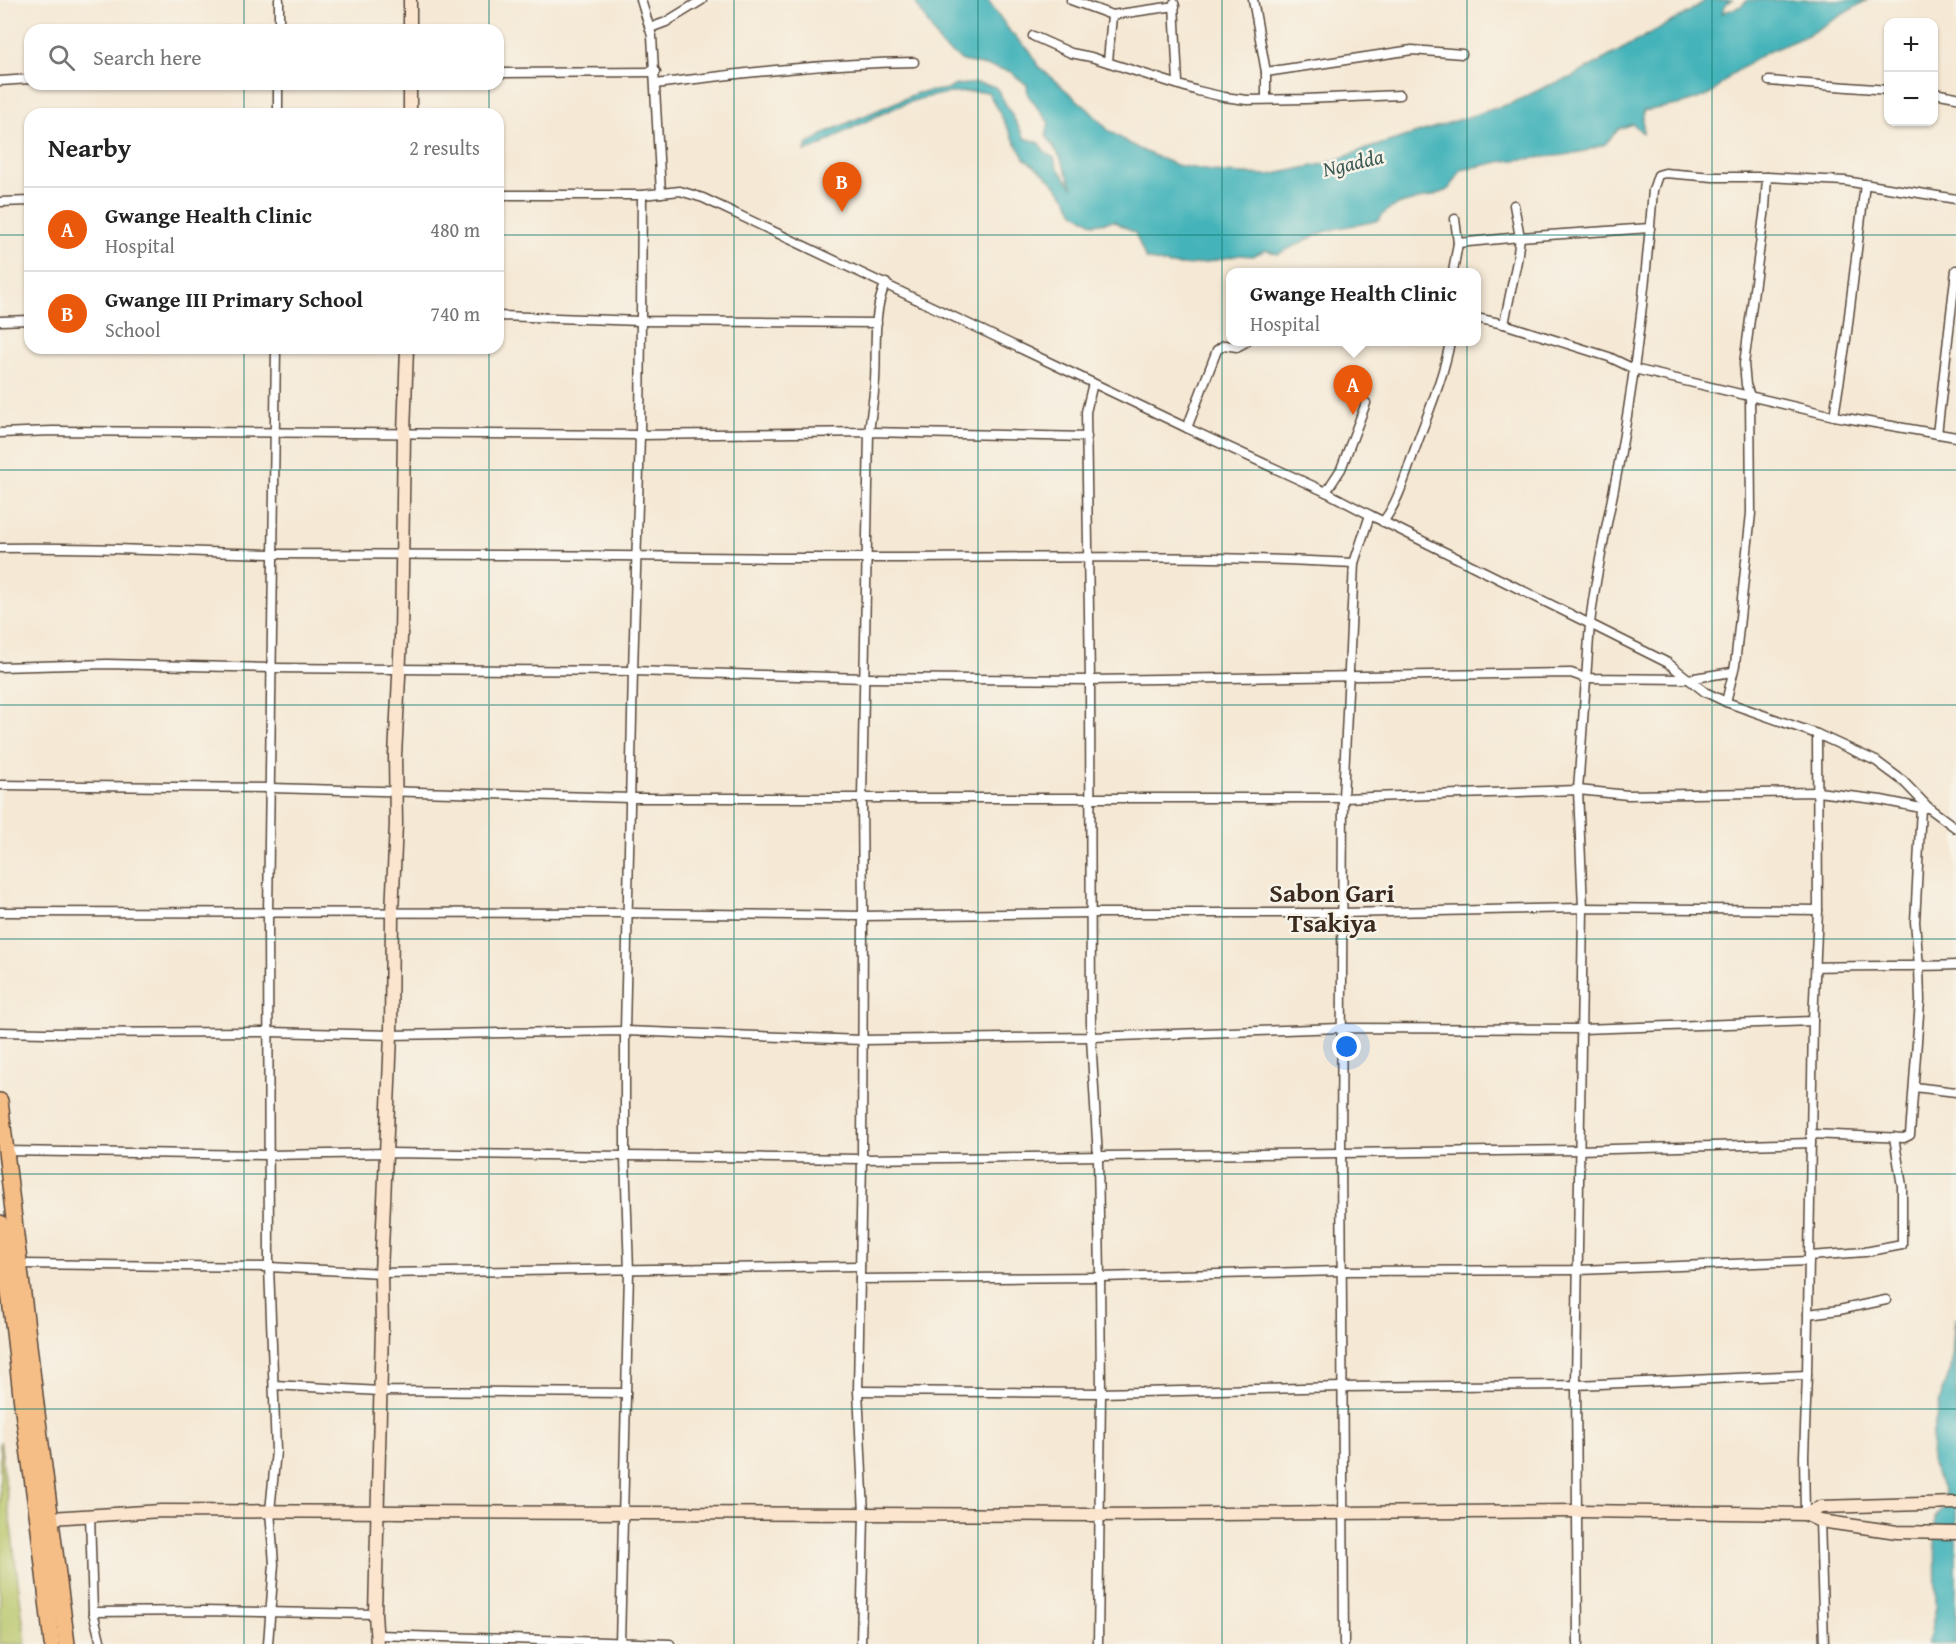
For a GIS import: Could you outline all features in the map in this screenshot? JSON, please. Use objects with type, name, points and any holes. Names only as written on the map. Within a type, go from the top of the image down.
[{"type":"highway","points":[[0,1101],[38,1421],[52,1644]]},
{"type":"highway","points":[[0,1223],[14,1323],[22,1404],[67,1644]]},
{"type":"main road","points":[[410,0],[410,24]]},
{"type":"main road","points":[[410,90],[410,108]]},
{"type":"main road","points":[[376,1639],[381,1273],[391,1035],[395,756],[400,669],[407,354]]},
{"type":"main road","points":[[1805,1514],[1821,1507],[1956,1503]]},
{"type":"main road","points":[[45,1519],[161,1511],[1098,1515],[1578,1511],[1805,1514],[1820,1521],[1898,1532],[1956,1533]]},
{"type":"street","points":[[279,0],[279,24]]},
{"type":"street","points":[[641,0],[650,28],[656,72],[661,193]]},
{"type":"street","points":[[650,28],[666,22],[702,0]]},
{"type":"street","points":[[1071,0],[1112,15],[1174,3],[1178,83]]},
{"type":"street","points":[[1253,0],[1266,72],[1266,99]]},
{"type":"street","points":[[1108,62],[1112,15]]},
{"type":"street","points":[[1033,36],[1071,53],[1224,97],[1247,100],[1400,95]]},
{"type":"street","points":[[1266,72],[1412,50],[1462,54]]},
{"type":"street","points":[[656,84],[810,67],[870,62],[914,62]]},
{"type":"street","points":[[504,73],[656,72]]},
{"type":"street","points":[[0,81],[24,79]]},
{"type":"street","points":[[1769,81],[1884,90]]},
{"type":"street","points":[[278,90],[278,108]]},
{"type":"street","points":[[1938,94],[1956,97]]},
{"type":"street","points":[[1578,1644],[1576,1386],[1583,908],[1578,790],[1593,598],[1620,458],[1634,369],[1653,190],[1658,175],[1665,173],[1713,177],[1845,181],[1956,199]]},
{"type":"street","points":[[1726,702],[1732,672],[1751,513],[1750,396],[1746,385],[1744,364],[1767,177]]},
{"type":"street","points":[[1834,416],[1866,184]]},
{"type":"street","points":[[504,195],[642,195],[680,191],[704,198],[1326,492],[1668,663],[1705,692],[1726,702],[1817,734],[1876,761],[1903,781],[1925,808],[1956,828]]},
{"type":"street","points":[[620,1643],[629,1270],[625,1157],[625,1031],[640,435],[642,195]]},
{"type":"street","points":[[0,202],[24,201]]},
{"type":"street","points":[[1504,324],[1520,237],[1514,205]]},
{"type":"street","points":[[1454,268],[1458,243],[1455,219]]},
{"type":"street","points":[[1458,243],[1650,228]]},
{"type":"street","points":[[1937,434],[1956,270]]},
{"type":"street","points":[[861,1644],[864,1514],[858,1391],[862,1159],[862,798],[869,432],[875,383],[877,323],[881,294],[886,283]]},
{"type":"street","points":[[504,316],[640,321],[877,323]]},
{"type":"street","points":[[1481,319],[1504,324],[1609,357],[1634,369],[1834,416],[1956,437]]},
{"type":"street","points":[[0,321],[24,320]]},
{"type":"street","points":[[1187,428],[1217,350],[1226,345]]},
{"type":"street","points":[[1383,522],[1391,512],[1440,385],[1449,346]]},
{"type":"street","points":[[268,1644],[274,1564],[270,1511],[276,1450],[269,1267],[268,913],[276,354]]},
{"type":"street","points":[[1093,383],[1086,412],[1086,437],[1091,799],[1091,1037],[1098,1158],[1100,1277],[1098,1644]]},
{"type":"street","points":[[1326,492],[1341,469],[1366,403]]},
{"type":"street","points":[[0,433],[52,431],[640,435],[869,432],[1086,437]]},
{"type":"street","points":[[1344,1644],[1341,1271],[1343,798],[1354,563],[1370,515]]},
{"type":"street","points":[[0,548],[52,547],[272,554],[403,555],[868,558],[1088,556],[1354,563]]},
{"type":"street","points":[[0,667],[106,664],[271,668],[633,670],[865,678],[1090,680],[1571,673],[1586,678],[1688,679],[1732,672]]},
{"type":"street","points":[[1805,1514],[1804,1456],[1813,1021],[1818,910],[1817,734]]},
{"type":"street","points":[[0,785],[271,788],[631,798],[1343,798],[1578,790],[1628,795],[1818,792],[1925,808]]},
{"type":"street","points":[[6,1151],[862,1159],[1098,1158],[1341,1152],[1579,1150],[1845,1137],[1904,1138],[1910,1135],[1920,1001],[1915,915],[1925,808]]},
{"type":"street","points":[[0,912],[629,913],[863,916],[1342,913],[1583,908],[1818,910]]},
{"type":"street","points":[[1816,968],[1869,965],[1956,965]]},
{"type":"street","points":[[0,1032],[269,1032],[391,1035],[625,1031],[862,1040],[1091,1037],[1341,1028],[1582,1029],[1813,1021]]},
{"type":"street","points":[[1914,1087],[1956,1092]]},
{"type":"street","points":[[860,1279],[1100,1277],[1341,1271],[1579,1270],[1809,1258],[1865,1252],[1902,1245],[1902,1186],[1894,1137]]},
{"type":"street","points":[[21,1264],[269,1267],[381,1273],[860,1266]]},
{"type":"street","points":[[1808,1314],[1886,1300]]},
{"type":"street","points":[[858,1391],[1101,1393],[1342,1387],[1576,1386],[1807,1376]]},
{"type":"street","points":[[274,1385],[380,1391],[626,1394]]},
{"type":"street","points":[[90,1515],[93,1612],[101,1644]]},
{"type":"street","points":[[1820,1521],[1824,1644]]},
{"type":"street","points":[[93,1612],[375,1614]]},
{"type":"street","points":[[376,1639],[670,1644]]},
{"type":"green space","points":[[0,1441],[26,1644],[0,1644]]},
{"type":"water","name":"Ngadda","points":[[914,0],[988,0],[1011,33],[1031,52],[1038,66],[1089,110],[1109,131],[1139,149],[1176,165],[1223,173],[1269,175],[1328,163],[1512,103],[1572,77],[1687,13],[1706,0],[1732,0],[1726,4],[1722,13],[1741,6],[1748,0],[1867,0],[1806,36],[1765,53],[1732,74],[1711,94],[1683,104],[1643,111],[1643,133],[1632,124],[1619,129],[1605,144],[1585,151],[1504,161],[1461,170],[1449,188],[1439,194],[1401,204],[1384,213],[1379,220],[1324,232],[1278,254],[1266,250],[1252,256],[1239,255],[1203,263],[1170,265],[1146,259],[1135,233],[1114,221],[1094,224],[1074,212],[1065,196],[1048,177],[1024,158],[988,92],[965,92],[919,99],[805,151],[807,145],[827,132],[917,93],[977,83],[996,87],[1025,138],[1038,142],[1046,153],[1054,158],[1057,167],[1073,188],[1060,157],[1046,135],[1049,123],[1028,95],[1027,85],[1009,71],[963,61],[942,47]]},
{"type":"water","points":[[1956,1317],[1956,1644],[1928,1644],[1936,1607],[1935,1518],[1943,1508],[1944,1491],[1931,1463],[1932,1436],[1943,1388],[1952,1365]]},
{"type":"place","name":"Gwange III Primary School","points":[[842,212]]},
{"type":"place","name":"Gwange Health Clinic","points":[[1353,415]]},
{"type":"district","name":"Sabon Gari Tsakiya","points":[[1332,908]]}]
